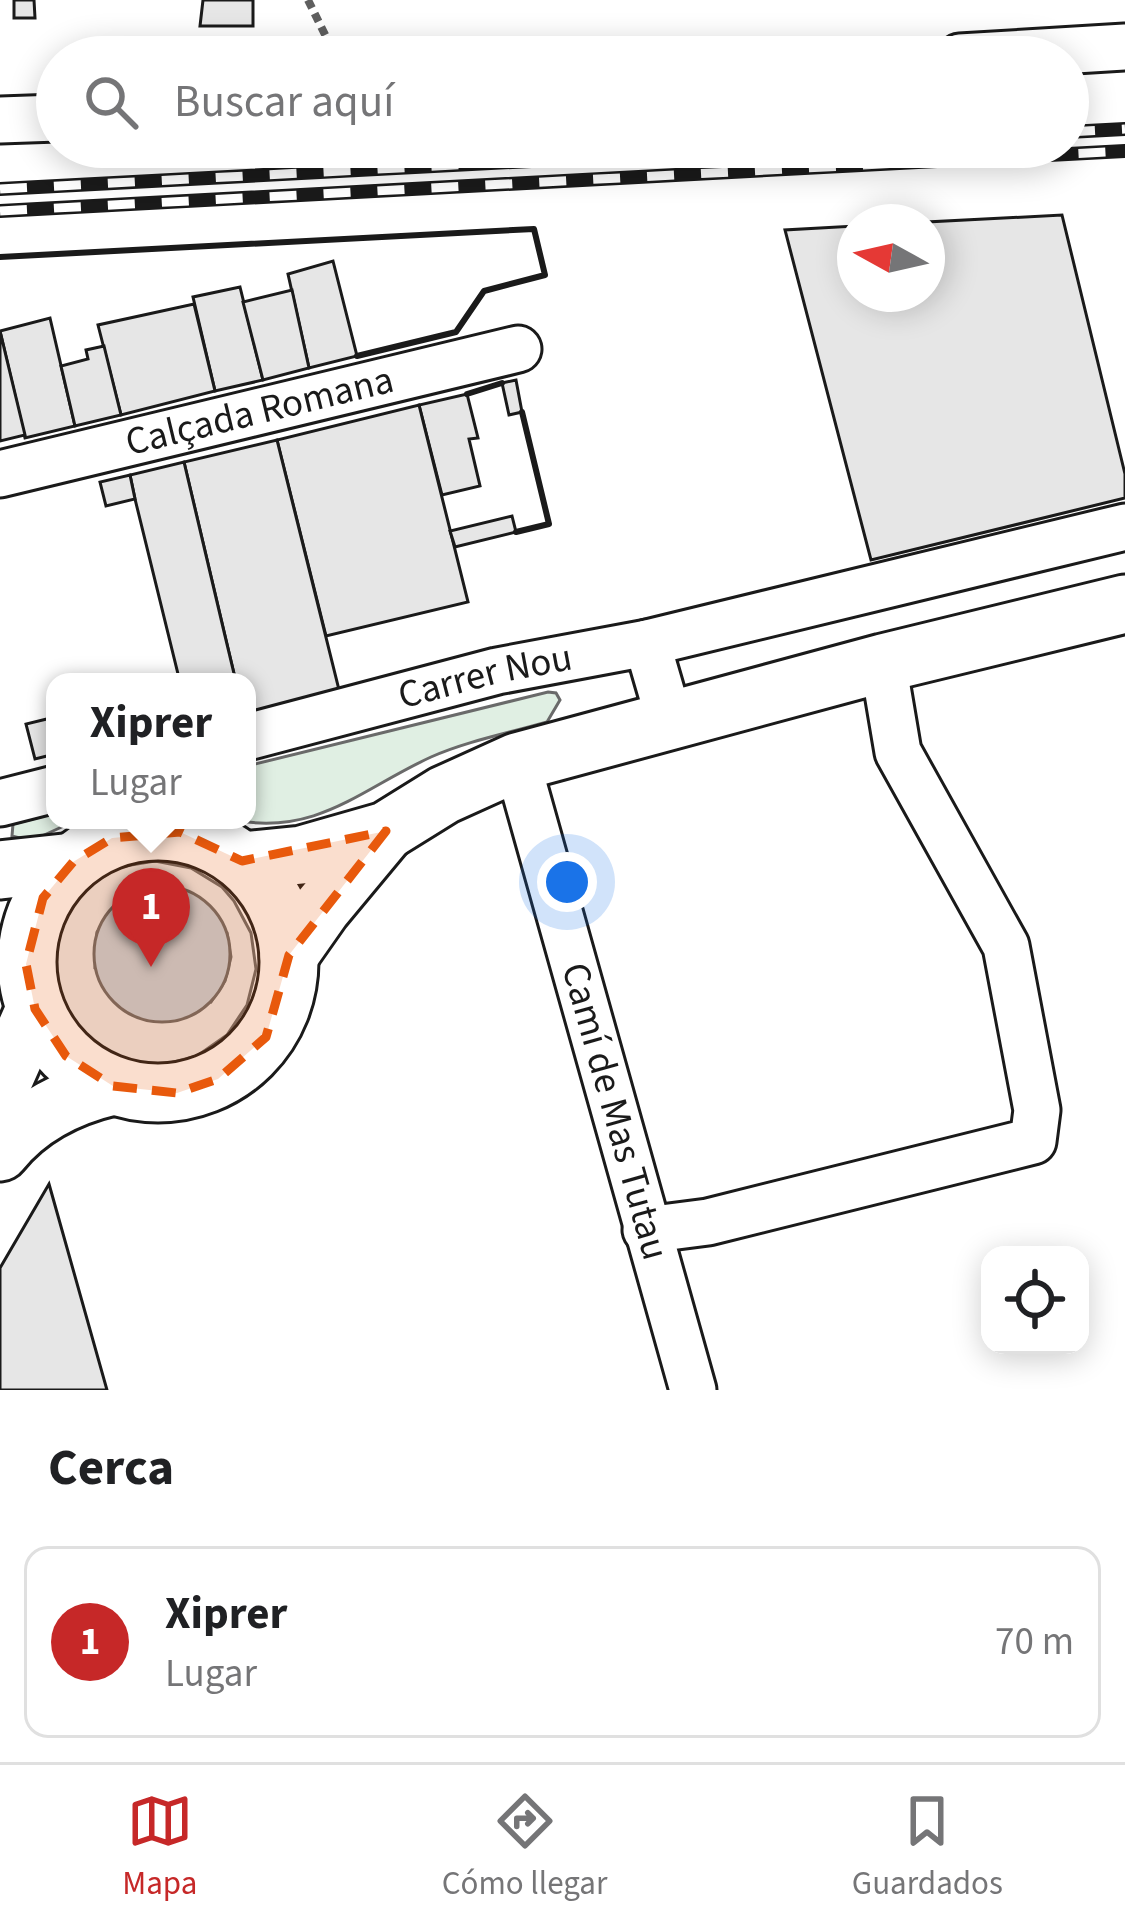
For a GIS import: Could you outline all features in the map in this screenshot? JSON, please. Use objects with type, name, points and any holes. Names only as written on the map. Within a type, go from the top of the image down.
[{"type":"main road","points":[[242,861],[302,854],[386,831],[444,795],[518,762],[883,663],[1125,604]]},
{"type":"main road","points":[[157,831],[202,838],[242,861],[275,903],[289,955],[289,977],[277,1018],[253,1054],[218,1079],[177,1093],[134,1092],[113,1086],[66,1057],[35,1009],[14,934],[73,862],[112,838],[157,831]]},
{"type":"main road","points":[[289,955],[386,831]]},
{"type":"main road","points":[[0,870],[73,862]]},
{"type":"main road","points":[[0,1088],[35,1009]]},
{"type":"main road","points":[[0,1152],[16,1132],[66,1102],[113,1086]]},
{"type":"street","points":[[1089,49],[1125,47]]},
{"type":"street","points":[[0,120],[36,119]]},
{"type":"street","name":"Calçada Romana","points":[[0,474],[518,349]]},
{"type":"street","name":"Carrer Nou","points":[[256,735],[497,671],[647,644],[1125,527]]},
{"type":"street","points":[[647,644],[670,722]]},
{"type":"street","points":[[646,1230],[708,1222],[1033,1141],[1037,1110],[1006,946],[898,752],[883,663]]},
{"type":"street","name":"Camí de Mas Tutau","points":[[518,762],[693,1390]]},
{"type":"street","points":[[0,803],[46,790]]},
{"type":"path","points":[[308,0],[326,36]]},
{"type":"highlighted area","points":[[386,831],[289,955],[266,1037],[218,1079],[177,1093],[113,1086],[66,1056],[35,1009],[26,964],[43,898],[73,862],[112,838],[180,832],[242,861]]},
{"type":"green space","points":[[548,692],[556,693],[560,700],[547,722],[445,751],[314,816],[256,822],[256,764]]},
{"type":"green space","points":[[46,815],[46,829],[57,829],[31,841],[12,836],[13,824]]},
{"type":"shaded area","points":[[155,861],[191,868],[222,887],[251,933],[256,969],[247,1005],[227,1035],[197,1056],[162,1065],[125,1061],[93,1046],[68,1019],[54,985],[58,931],[75,899],[119,867]],"holes":[[[118,902],[227,933],[231,957],[225,981],[211,1002],[95,968],[97,932]]]},
{"type":"shaded area","points":[[162,886],[188,891],[210,906],[225,928],[230,954],[225,980],[210,1002],[188,1017],[162,1022],[136,1017],[114,1002],[99,980],[94,954],[99,928],[114,906],[136,891]]},
{"type":"building","points":[[14,0],[34,0],[35,18],[14,18]]},
{"type":"building","points":[[203,0],[253,0],[253,26],[200,26]]},
{"type":"building","points":[[1062,215],[1125,474],[1125,498],[871,560],[785,230],[837,227],[837,312],[945,312],[945,221]]},
{"type":"building","points":[[333,261],[357,356],[309,368],[288,274]]},
{"type":"building","points":[[240,287],[263,380],[215,391],[193,297]]},
{"type":"building","points":[[292,290],[309,368],[263,380],[243,302]]},
{"type":"building","points":[[194,304],[215,391],[121,415],[98,325]]},
{"type":"building","points":[[50,318],[75,426],[25,438],[0,331]]},
{"type":"building","points":[[0,331],[25,435],[0,441]]},
{"type":"building","points":[[104,346],[121,415],[75,426],[61,366],[88,359],[86,350]]},
{"type":"building","points":[[516,380],[522,412],[509,415],[502,383]]},
{"type":"building","points":[[467,394],[478,438],[469,439],[480,486],[442,495],[419,405]]},
{"type":"building","points":[[419,405],[468,602],[326,636],[277,440]]},
{"type":"building","points":[[277,440],[342,702],[256,723],[256,673],[234,673],[184,462]]},
{"type":"building","points":[[184,462],[234,673],[178,673],[130,475]]},
{"type":"building","points":[[130,475],[135,499],[106,506],[100,482]]},
{"type":"building","points":[[512,516],[516,532],[455,547],[450,531]]},
{"type":"building","points":[[46,719],[46,756],[35,759],[26,724]]},
{"type":"building","points":[[49,1184],[107,1390],[0,1390],[0,1268]]},
{"type":"railway","points":[[1089,131],[1125,129]]},
{"type":"railway","points":[[1089,153],[1125,151]]},
{"type":"railway","points":[[0,189],[398,168]]},
{"type":"railway","points":[[0,211],[806,168]]},
{"type":"wall","points":[[0,257],[534,229],[545,275],[484,291],[456,332],[357,356]]},
{"type":"wall","points":[[467,394],[502,383]]},
{"type":"wall","points":[[516,532],[549,524],[522,412]]},
{"type":"place","name":"Xiprer","points":[[151,967]]}]
